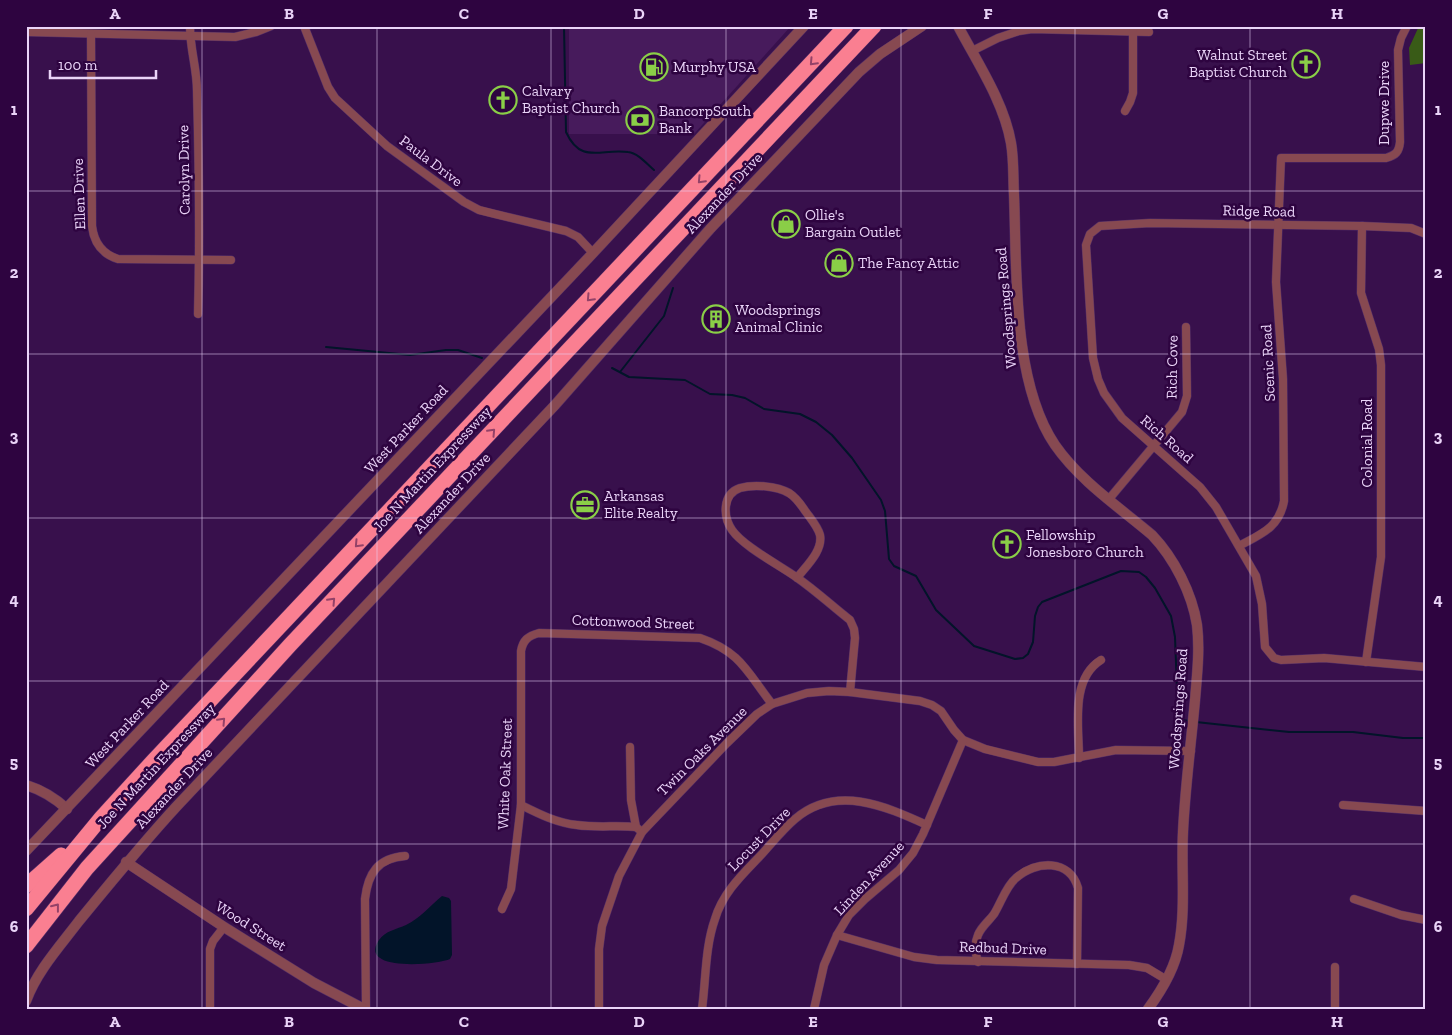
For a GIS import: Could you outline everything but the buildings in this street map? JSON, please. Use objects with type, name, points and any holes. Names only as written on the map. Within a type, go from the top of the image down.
[{"type":"highway","name":"Joe N Martin Expressway","points":[[26,909],[101,818],[154,760],[846,26]]},
{"type":"highway","name":"Joe N Martin Expressway","points":[[26,946],[87,868],[290,645],[874,26]]},
{"type":"highway","points":[[26,886],[101,818]]},
{"type":"street","name":"Carolyn Drive","points":[[190,26],[190,46],[197,88],[198,314]]},
{"type":"street","points":[[26,32],[241,36],[271,26]]},
{"type":"street","name":"Paula Drive","points":[[304,26],[328,87],[335,98],[387,146],[464,202],[495,214],[566,231],[578,238],[593,253]]},
{"type":"street","name":"West Parker Road","points":[[26,851],[593,253],[804,26]]},
{"type":"street","name":"Alexander Drive","points":[[26,1001],[40,974],[56,951],[126,862],[176,807],[555,405],[710,229],[860,72],[880,54],[922,26]]},
{"type":"street","name":"Woodsprings Road","points":[[958,26],[989,83],[1011,141],[1014,168],[1019,316],[1027,375],[1040,418],[1075,471],[1152,535],[1162,546],[1176,566],[1197,624],[1198,661],[1183,831],[1180,938],[1174,963],[1167,980],[1148,1009]]},
{"type":"street","name":"Dupwe Drive","points":[[1281,158],[1386,158],[1398,152],[1400,139],[1398,50],[1407,26]]},
{"type":"street","points":[[972,52],[998,38],[1032,29],[1149,32]]},
{"type":"street","points":[[1125,111],[1132,93],[1132,32]]},
{"type":"street","name":"Ellen Drive","points":[[91,34],[92,226],[95,240],[103,251],[118,259],[231,260]]},
{"type":"street","name":"Scenic Road","points":[[1239,546],[1273,526],[1279,517],[1284,501],[1283,379],[1276,282],[1281,158]]},
{"type":"street","name":"Ridge Road","points":[[1092,232],[1103,225],[1150,223],[1362,226],[1412,228],[1426,234]]},
{"type":"street","name":"Colonial Road","points":[[1362,226],[1361,293],[1378,348],[1381,366],[1381,557],[1366,662]]},
{"type":"street","name":"Rich Road","points":[[1092,232],[1088,236],[1086,245],[1093,358],[1098,380],[1108,402],[1117,413],[1200,487],[1216,507],[1253,570],[1258,583],[1262,604],[1264,645],[1271,655],[1281,660],[1324,658],[1366,662]]},
{"type":"street","name":"Rich Cove","points":[[1110,499],[1178,419],[1185,404],[1186,327]]},
{"type":"street","points":[[797,578],[816,554],[820,543],[820,535],[817,528],[797,499],[788,492],[776,488],[740,488],[733,492],[726,505],[725,513],[727,522],[733,532],[797,578],[850,620],[854,629],[855,645],[850,692]]},
{"type":"street","name":"Cottonwood Street","points":[[525,639],[539,633],[700,638],[729,651],[740,661],[772,704]]},
{"type":"street","name":"White Oak Street","points":[[502,909],[512,889],[521,805],[521,651],[525,639]]},
{"type":"street","points":[[1079,758],[1081,689],[1086,675],[1101,660]]},
{"type":"street","points":[[1366,662],[1426,667]]},
{"type":"street","name":"Twin Oaks Avenue","points":[[599,1009],[599,948],[602,926],[618,876],[639,830],[757,714],[772,704],[807,693],[850,692],[902,698],[932,705],[941,711],[963,740]]},
{"type":"street","points":[[963,740],[1038,762],[1054,762],[1116,750],[1191,751]]},
{"type":"street","name":"Linden Avenue","points":[[814,1009],[820,978],[837,934],[849,915],[865,898],[886,882],[905,863],[917,846],[963,740]]},
{"type":"street","points":[[521,805],[551,819],[577,825],[639,830],[632,800],[630,747]]},
{"type":"street","points":[[26,785],[44,792],[67,809]]},
{"type":"street","name":"Locust Drive","points":[[702,1009],[710,938],[721,903],[734,884],[795,819],[815,807],[835,801],[851,800],[881,805],[927,825]]},
{"type":"street","points":[[1343,805],[1426,811]]},
{"type":"street","points":[[365,1009],[366,887],[370,875],[378,866],[390,858],[405,856]]},
{"type":"street","name":"Wood Street","points":[[126,862],[224,927],[314,983],[365,1009]]},
{"type":"street","points":[[978,962],[975,951],[978,934],[993,916],[1013,880],[1032,868],[1051,865],[1059,866],[1068,871],[1078,888],[1077,964]]},
{"type":"street","points":[[1354,899],[1401,915],[1426,920]]},
{"type":"street","points":[[210,1009],[210,948],[224,927]]},
{"type":"street","name":"Redbud Drive","points":[[837,934],[914,957],[978,962],[1138,966],[1154,971],[1167,980]]},
{"type":"street","points":[[1335,967],[1335,1009]]},
{"type":"shaded area","points":[[569,26],[791,26],[694,134],[569,134]]},
{"type":"green space","points":[[1419,26],[1426,26],[1426,63],[1410,65],[1409,48]]},
{"type":"water","points":[[442,896],[449,898],[451,901],[452,955],[450,959],[430,963],[401,964],[388,962],[379,957],[375,950],[382,937],[388,932],[411,922]]},
{"type":"waterway","points":[[564,26],[566,132],[572,142],[585,152],[618,151],[635,154],[654,170]]},
{"type":"waterway","points":[[620,372],[664,316],[673,288]]},
{"type":"waterway","points":[[326,347],[410,355],[458,350],[482,358]]},
{"type":"waterway","points":[[612,368],[629,377],[685,380],[710,394],[732,395],[745,398],[764,409],[800,414],[816,422],[832,435],[852,458],[881,500],[885,511],[889,559],[894,566],[916,576],[936,610],[974,646],[1015,659],[1023,658],[1028,654],[1033,642],[1035,616],[1042,602],[1121,571],[1139,572],[1155,588],[1171,616],[1175,637],[1178,716],[1182,720],[1189,721]]},
{"type":"waterway","points":[[1196,722],[1289,732],[1353,732],[1403,738],[1426,738]]},
{"type":"place","name":"Walnut Street Baptist Church","points":[[1306,64]]},
{"type":"place","name":"Murphy USA","points":[[654,67]]},
{"type":"place","name":"Calvary Baptist Church","points":[[503,100]]},
{"type":"place","name":"BancorpSouth Bank","points":[[640,120]]},
{"type":"place","name":"Ollie's Bargain Outlet","points":[[786,224]]},
{"type":"place","name":"The Fancy Attic","points":[[839,263]]},
{"type":"place","name":"Woodsprings Animal Clinic","points":[[716,319]]},
{"type":"place","name":"Arkansas Elite Realty","points":[[585,505]]},
{"type":"place","name":"Fellowship Jonesboro Church","points":[[1007,544]]}]
